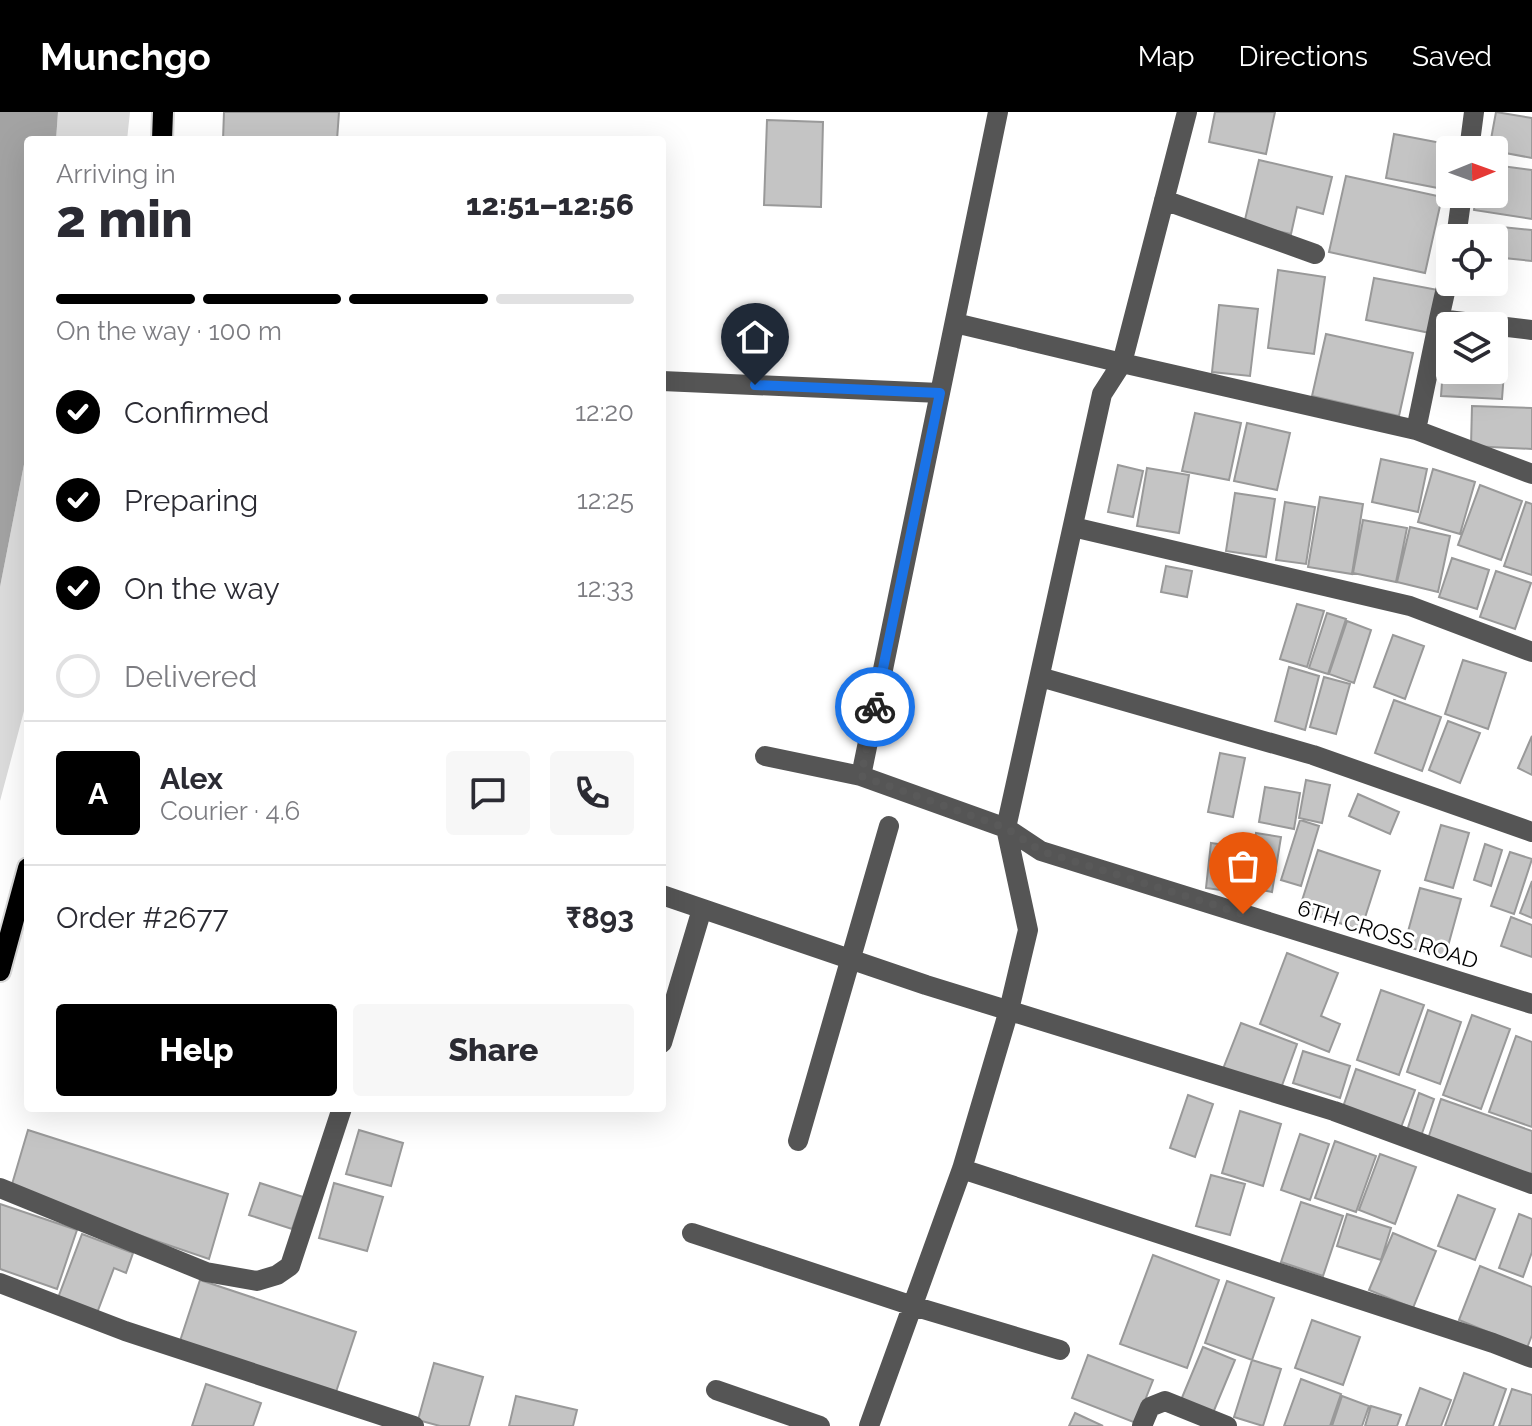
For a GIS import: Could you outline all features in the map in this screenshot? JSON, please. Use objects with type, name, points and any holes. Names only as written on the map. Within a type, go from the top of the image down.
[{"type":"main road","points":[[162,136],[163,112]]},
{"type":"main road","points":[[0,971],[24,883]]},
{"type":"street","points":[[861,776],[998,112]]},
{"type":"street","points":[[869,1426],[962,1169],[1009,1010],[1028,930],[1006,828],[1102,394],[1122,363],[1187,112]]},
{"type":"street","points":[[1471,136],[1474,112]]},
{"type":"street","points":[[1164,200],[1315,254]]},
{"type":"street","points":[[955,323],[1416,430],[1532,474]]},
{"type":"street","points":[[1508,327],[1532,330]]},
{"type":"street","points":[[1416,430],[1436,333]]},
{"type":"street","points":[[666,381],[940,393]]},
{"type":"street","points":[[1073,527],[1410,606],[1532,652]]},
{"type":"street","points":[[1040,677],[1313,755],[1532,832]]},
{"type":"street","name":"6TH CROSS ROAD","points":[[765,756],[861,776],[1006,828],[1041,851],[1532,1004]]},
{"type":"street","points":[[798,1141],[889,826]]},
{"type":"street","points":[[666,896],[1009,1010],[1334,1111],[1532,1184]]},
{"type":"street","points":[[666,1030],[702,909]]},
{"type":"street","points":[[0,1188],[206,1272],[257,1281],[277,1275],[290,1266],[341,1112]]},
{"type":"street","points":[[962,1169],[1532,1358]]},
{"type":"street","points":[[692,1233],[913,1306],[1060,1350]]},
{"type":"street","points":[[0,1283],[125,1331],[414,1426]]},
{"type":"street","points":[[716,1390],[820,1426]]},
{"type":"street","points":[[1142,1426],[1150,1407],[1165,1401],[1227,1426]]},
{"type":"shaded area","points":[[0,112],[58,112],[56,136],[24,136],[24,464],[0,587]]},
{"type":"shaded area","points":[[58,112],[130,112],[127,136],[56,136]]},
{"type":"shaded area","points":[[24,464],[24,711],[0,801],[0,587]]},
{"type":"building","points":[[224,112],[339,112],[337,136],[223,136]]},
{"type":"building","points":[[1215,112],[1275,112],[1266,154],[1209,142]]},
{"type":"building","points":[[1496,112],[1532,118],[1532,158],[1508,154],[1508,136],[1492,136]]},
{"type":"building","points":[[767,120],[823,122],[821,207],[764,205]]},
{"type":"building","points":[[1394,134],[1436,142],[1436,188],[1386,178]]},
{"type":"building","points":[[1259,160],[1332,177],[1323,214],[1297,207],[1291,234],[1244,224]]},
{"type":"building","points":[[1508,167],[1532,170],[1532,219],[1474,210],[1508,208]]},
{"type":"building","points":[[1346,176],[1436,196],[1436,208],[1440,208],[1425,273],[1329,252]]},
{"type":"building","points":[[1508,228],[1532,230],[1532,261],[1508,258]]},
{"type":"building","points":[[1278,270],[1325,277],[1314,354],[1268,348]]},
{"type":"building","points":[[1374,278],[1436,290],[1430,333],[1366,320]]},
{"type":"building","points":[[1219,305],[1258,309],[1250,376],[1212,372]]},
{"type":"building","points":[[1326,334],[1413,353],[1399,416],[1312,396]]},
{"type":"building","points":[[1442,384],[1503,384],[1502,399],[1441,396]]},
{"type":"building","points":[[1472,406],[1532,408],[1532,449],[1471,446]]},
{"type":"building","points":[[1195,413],[1241,423],[1229,480],[1182,471]]},
{"type":"building","points":[[1247,423],[1290,433],[1277,490],[1234,481]]},
{"type":"building","points":[[1381,459],[1427,469],[1418,512],[1372,502]]},
{"type":"building","points":[[1118,465],[1143,471],[1133,517],[1108,512]]},
{"type":"building","points":[[1147,468],[1189,475],[1179,533],[1137,526]]},
{"type":"building","points":[[1433,469],[1475,482],[1460,534],[1418,522]]},
{"type":"building","points":[[1480,485],[1522,501],[1501,560],[1458,545]]},
{"type":"building","points":[[1235,493],[1275,499],[1266,557],[1226,551]]},
{"type":"building","points":[[1320,497],[1363,504],[1352,574],[1308,567]]},
{"type":"building","points":[[1285,502],[1315,507],[1306,564],[1276,560]]},
{"type":"building","points":[[1526,502],[1532,504],[1532,575],[1504,566]]},
{"type":"building","points":[[1363,520],[1407,528],[1396,582],[1353,573]]},
{"type":"building","points":[[1410,527],[1450,536],[1438,592],[1397,582]]},
{"type":"building","points":[[1452,558],[1489,570],[1477,609],[1439,597]]},
{"type":"building","points":[[1166,566],[1192,571],[1187,597],[1161,592]]},
{"type":"building","points":[[1496,571],[1531,583],[1515,629],[1480,617]]},
{"type":"building","points":[[1297,604],[1324,611],[1307,667],[1280,659]]},
{"type":"building","points":[[1327,613],[1346,619],[1328,674],[1309,668]]},
{"type":"building","points":[[1347,621],[1371,630],[1354,683],[1329,674]]},
{"type":"building","points":[[1393,635],[1424,646],[1405,699],[1374,687]]},
{"type":"building","points":[[1463,660],[1506,673],[1488,729],[1445,714]]},
{"type":"building","points":[[1289,667],[1319,676],[1305,730],[1275,721]]},
{"type":"building","points":[[1324,677],[1350,684],[1336,734],[1310,727]]},
{"type":"building","points":[[1394,700],[1441,717],[1422,771],[1375,753]]},
{"type":"building","points":[[1448,721],[1480,733],[1460,783],[1429,770]]},
{"type":"building","points":[[1532,736],[1532,775],[1518,768]]},
{"type":"building","points":[[1220,753],[1245,758],[1233,817],[1208,812]]},
{"type":"building","points":[[1306,780],[1330,785],[1322,823],[1299,818]]},
{"type":"building","points":[[1265,787],[1300,793],[1294,829],[1259,822]]},
{"type":"building","points":[[1358,794],[1399,812],[1390,834],[1349,816]]},
{"type":"building","points":[[1300,820],[1319,826],[1301,886],[1281,880]]},
{"type":"building","points":[[1441,825],[1469,833],[1453,888],[1425,880]]},
{"type":"building","points":[[1256,833],[1281,837],[1272,892],[1246,887]]},
{"type":"building","points":[[1211,843],[1248,848],[1242,893],[1206,888]]},
{"type":"building","points":[[1485,844],[1502,850],[1491,886],[1474,880]]},
{"type":"building","points":[[1318,850],[1380,871],[1361,930],[1299,910]]},
{"type":"building","points":[[1510,852],[1532,859],[1514,914],[1491,906]]},
{"type":"building","points":[[1532,881],[1532,918],[1520,913]]},
{"type":"building","points":[[1420,888],[1461,899],[1445,957],[1404,946]]},
{"type":"building","points":[[1511,917],[1532,925],[1532,957],[1501,946]]},
{"type":"building","points":[[1287,953],[1338,973],[1321,1016],[1340,1024],[1329,1052],[1260,1024]]},
{"type":"building","points":[[1381,990],[1424,1005],[1399,1075],[1357,1060]]},
{"type":"building","points":[[1428,1010],[1461,1022],[1440,1084],[1407,1072]]},
{"type":"building","points":[[1472,1015],[1510,1029],[1481,1109],[1443,1095]]},
{"type":"building","points":[[1241,1023],[1297,1044],[1280,1091],[1223,1069]]},
{"type":"building","points":[[1516,1036],[1532,1042],[1532,1127],[1489,1112]]},
{"type":"building","points":[[1303,1051],[1350,1066],[1340,1098],[1293,1083]]},
{"type":"building","points":[[1356,1069],[1415,1090],[1400,1130],[1342,1110]]},
{"type":"building","points":[[1419,1093],[1434,1099],[1420,1139],[1406,1134]]},
{"type":"building","points":[[1188,1095],[1213,1104],[1195,1157],[1170,1148]]},
{"type":"building","points":[[1441,1099],[1532,1131],[1530,1177],[1427,1142]]},
{"type":"building","points":[[1240,1111],[1281,1124],[1263,1186],[1222,1173]]},
{"type":"building","points":[[28,1130],[228,1194],[209,1259],[10,1191]]},
{"type":"building","points":[[359,1130],[403,1143],[391,1186],[346,1174]]},
{"type":"building","points":[[1300,1134],[1329,1144],[1310,1200],[1281,1190]]},
{"type":"building","points":[[1335,1141],[1376,1156],[1356,1212],[1315,1198]]},
{"type":"building","points":[[1380,1154],[1416,1167],[1395,1224],[1359,1210]]},
{"type":"building","points":[[1211,1175],[1245,1184],[1230,1235],[1196,1226]]},
{"type":"building","points":[[260,1183],[303,1197],[292,1229],[249,1215]]},
{"type":"building","points":[[334,1183],[383,1197],[367,1251],[319,1238]]},
{"type":"building","points":[[1458,1195],[1495,1209],[1475,1260],[1438,1246]]},
{"type":"building","points":[[1301,1202],[1343,1216],[1323,1276],[1281,1262]]},
{"type":"building","points":[[0,1204],[77,1230],[57,1289],[0,1269]]},
{"type":"building","points":[[1347,1214],[1391,1228],[1381,1260],[1337,1246]]},
{"type":"building","points":[[1519,1214],[1532,1219],[1532,1252],[1523,1277],[1499,1268]]},
{"type":"building","points":[[1393,1233],[1436,1251],[1413,1308],[1369,1290]]},
{"type":"building","points":[[82,1234],[133,1253],[126,1273],[114,1268],[97,1313],[58,1298]]},
{"type":"building","points":[[1153,1255],[1219,1280],[1187,1368],[1120,1344]]},
{"type":"building","points":[[1480,1266],[1532,1287],[1532,1335],[1527,1348],[1459,1320]]},
{"type":"building","points":[[200,1280],[356,1332],[335,1395],[179,1344]]},
{"type":"building","points":[[1227,1281],[1274,1298],[1252,1360],[1205,1343]]},
{"type":"building","points":[[1312,1320],[1360,1337],[1343,1385],[1295,1368]]},
{"type":"building","points":[[1203,1347],[1235,1360],[1213,1413],[1181,1400]]},
{"type":"building","points":[[1088,1355],[1153,1380],[1136,1423],[1072,1398]]},
{"type":"building","points":[[1252,1360],[1281,1369],[1263,1426],[1234,1417]]},
{"type":"building","points":[[434,1363],[483,1377],[469,1426],[440,1426],[418,1420]]},
{"type":"building","points":[[1464,1373],[1506,1389],[1493,1426],[1445,1426]]},
{"type":"building","points":[[1301,1379],[1341,1394],[1330,1426],[1284,1426]]},
{"type":"building","points":[[206,1384],[261,1403],[253,1426],[192,1426]]},
{"type":"building","points":[[1420,1388],[1451,1400],[1441,1426],[1406,1426]]},
{"type":"building","points":[[1512,1389],[1532,1395],[1532,1426],[1499,1426]]},
{"type":"building","points":[[516,1396],[577,1410],[573,1426],[509,1426]]},
{"type":"building","points":[[1342,1396],[1369,1406],[1362,1426],[1332,1426]]},
{"type":"building","points":[[1371,1406],[1401,1415],[1397,1426],[1365,1426]]},
{"type":"building","points":[[1075,1413],[1103,1426],[1069,1426]]},
{"type":"way so far","points":[[875,707],[861,776],[1006,828],[1041,851],[1243,914]]},
{"type":"route","points":[[755,385],[940,393],[875,707]]}]
